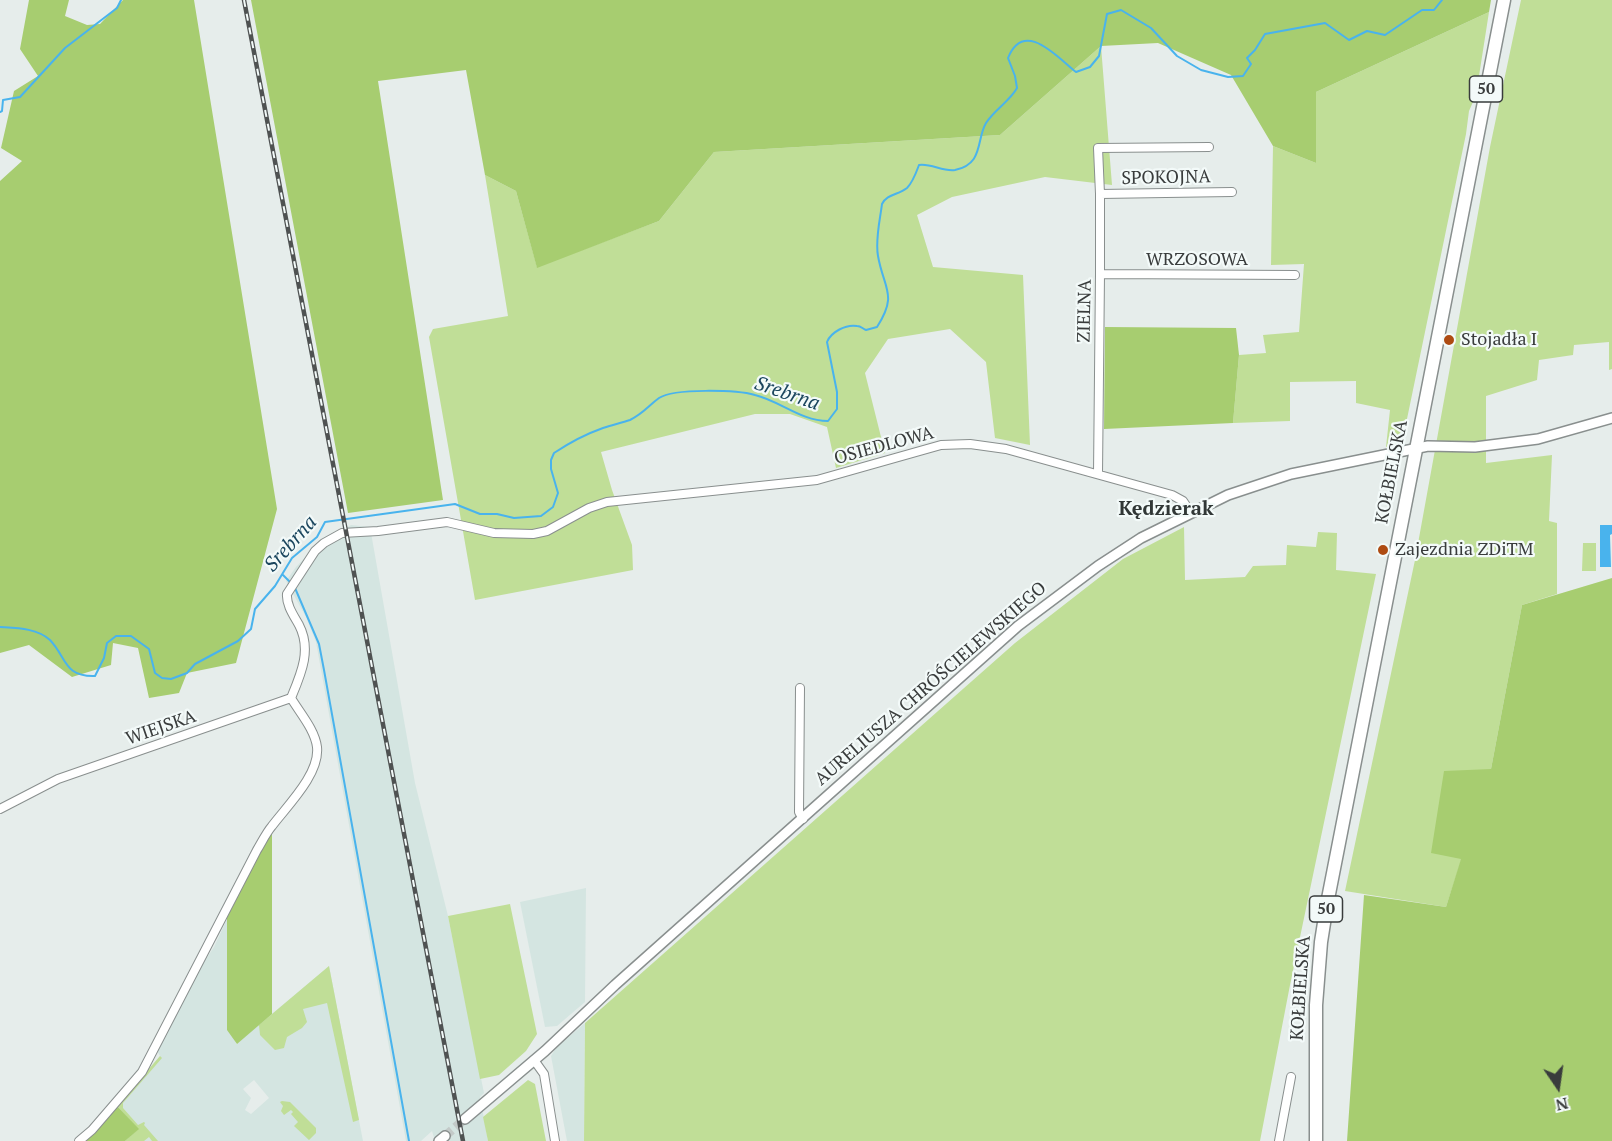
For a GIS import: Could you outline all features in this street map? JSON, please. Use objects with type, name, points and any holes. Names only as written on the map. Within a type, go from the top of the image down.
[{"type":"main road","name":"KOŁBIELSKA","points":[[1316,1096],[1316,1005],[1324,924],[1504,0]]},
{"type":"main road","name":"50","points":[[1316,1096],[1317,1141]]},
{"type":"main road","name":"50","points":[[1316,1096],[1324,1141]]},
{"type":"street","name":"ZIELNA","points":[[1098,474],[1100,194],[1098,148],[1209,147]]},
{"type":"street","name":"SPOKOJNA","points":[[1100,194],[1232,192]]},
{"type":"street","name":"WRZOSOWA","points":[[1100,274],[1294,275]]},
{"type":"street","name":"AURELIUSZA CHRÓŚCIELEWSKIEGO","points":[[465,1119],[803,819],[948,686],[1018,626],[1098,566],[1141,538],[1228,495],[1274,479],[1428,446],[1475,447],[1539,439],[1612,418]]},
{"type":"street","name":"OSIEDLOWA","points":[[291,698],[305,655],[306,644],[303,632],[287,603],[287,594],[315,551],[337,535],[447,522],[494,533],[532,534],[547,531],[589,508],[607,502],[817,480],[941,445],[970,444],[1006,449],[1178,497],[1191,513]]},
{"type":"street","name":"AURELIUSZA CHRÓŚCIELEWSKIEGO","points":[[800,688],[799,813],[803,819]]},
{"type":"street","name":"WIEJSKA","points":[[0,809],[58,779],[291,698]]},
{"type":"street","points":[[79,1141],[92,1130],[142,1072],[257,850],[271,827],[310,775],[316,759],[317,746],[291,698]]},
{"type":"street","points":[[534,1060],[544,1074],[555,1141]]},
{"type":"street","points":[[1279,1141],[1291,1077]]},
{"type":"shaded area","points":[[351,525],[370,527],[415,783],[448,916],[484,1093],[480,1097],[488,1141],[435,1141],[432,1131],[421,1141],[406,1141],[316,642],[306,617],[286,581],[319,543]]},
{"type":"shaded area","points":[[586,888],[585,1002],[557,1026],[545,1027],[520,902]]},
{"type":"shaded area","points":[[227,919],[236,1044],[329,966],[363,1141],[125,1141],[138,1129],[117,1106],[160,1056],[157,1051],[189,984],[214,947]],"holes":[[[254,1080],[269,1098],[251,1114],[245,1110],[251,1098],[243,1089]]]},
{"type":"shaded area","points":[[585,1023],[584,1141],[567,1141],[551,1056],[556,1048]]},
{"type":"green space","points":[[29,0],[69,0],[65,16],[87,25],[100,24],[123,0],[194,0],[277,509],[236,663],[187,673],[179,693],[149,698],[138,648],[113,643],[111,665],[72,677],[29,645],[0,653],[0,181],[22,161],[1,148],[14,91],[38,76],[20,49]]},
{"type":"green space","points":[[251,0],[1491,0],[1489,12],[1316,92],[1316,163],[1273,146],[1231,75],[1158,43],[1101,46],[1000,135],[714,152],[659,221],[537,268],[516,191],[485,175],[466,70],[378,81],[443,500],[348,513]]},
{"type":"green space","points":[[1521,0],[1612,0],[1612,369],[1609,370],[1609,342],[1574,345],[1573,355],[1539,360],[1537,380],[1486,396],[1486,463],[1552,455],[1549,521],[1557,523],[1557,594],[1522,605],[1491,769],[1446,907],[1345,891],[1415,560],[1490,147]]},
{"type":"green space","points":[[1489,12],[1476,95],[1469,111],[1402,443],[1386,447],[1390,410],[1356,403],[1356,381],[1290,382],[1290,421],[1233,423],[1239,355],[1266,353],[1263,335],[1299,332],[1304,264],[1271,265],[1273,146],[1316,163],[1316,92]]},
{"type":"green space","points":[[1101,46],[1112,185],[1045,177],[952,197],[917,215],[933,267],[1023,275],[1030,445],[995,438],[986,362],[950,329],[888,339],[865,373],[885,453],[836,468],[827,427],[790,414],[755,414],[601,452],[632,545],[633,570],[475,600],[429,337],[433,329],[508,316],[485,175],[516,191],[537,267],[659,221],[714,152],[1000,135]]},
{"type":"green space","points":[[1105,327],[1236,328],[1239,355],[1233,423],[1104,429]]},
{"type":"green space","points":[[1184,527],[1185,580],[1245,577],[1253,566],[1286,565],[1287,545],[1316,547],[1318,532],[1337,533],[1336,570],[1376,574],[1290,985],[1260,1141],[584,1141],[585,1023],[1015,643],[1123,559]]},
{"type":"green space","points":[[1583,543],[1596,543],[1596,571],[1582,571]]},
{"type":"green space","points":[[1612,578],[1612,1141],[1347,1141],[1364,895],[1446,907],[1461,859],[1431,853],[1444,771],[1491,769],[1522,605]]},
{"type":"green space","points":[[272,829],[272,1014],[237,1044],[227,1030],[227,916]]},
{"type":"green space","points":[[510,904],[537,1034],[526,1051],[499,1075],[480,1079],[448,916]]},
{"type":"green space","points":[[329,966],[359,1120],[353,1122],[327,1003],[303,1009],[307,1022],[287,1037],[284,1048],[275,1050],[260,1035],[259,1025]]},
{"type":"green space","points":[[160,1056],[162,1058],[123,1103],[123,1108],[138,1125],[144,1122],[158,1141],[152,1141],[149,1137],[144,1141],[125,1141],[138,1129],[117,1106]]},
{"type":"green space","points":[[528,1080],[535,1084],[546,1141],[488,1141],[483,1117]]},
{"type":"green space","points":[[280,1102],[290,1102],[316,1128],[316,1133],[309,1140],[294,1126],[298,1122],[291,1114],[293,1112],[291,1110],[284,1115],[281,1111],[283,1106]]},
{"type":"green space","points":[[117,1106],[139,1129],[125,1141],[79,1141]]},
{"type":"water","points":[[1600,525],[1612,525],[1611,567],[1600,567]]},
{"type":"waterway","points":[[0,112],[3,100],[20,97],[65,48],[117,8],[121,0]]},
{"type":"waterway","name":"Srebrna","points":[[0,627],[26,629],[45,636],[72,670],[95,676],[104,658],[107,643],[116,636],[131,636],[149,649],[155,673],[162,678],[171,679],[187,673],[195,664],[238,641],[251,629],[255,609],[275,586],[292,558],[317,537],[325,522],[455,504],[480,514],[497,514],[514,518],[541,516],[553,507],[558,493],[551,469],[554,453],[590,433],[630,420],[659,398],[667,395],[706,391],[746,393],[764,398],[809,418],[828,421],[837,409],[837,392],[827,342],[835,332],[844,328],[858,326],[866,330],[877,327],[887,307],[888,292],[877,250],[882,204],[887,198],[907,188],[919,165],[955,170],[971,163],[978,151],[986,123],[1017,88],[1008,58],[1015,47],[1023,41],[1032,41],[1041,45],[1076,72],[1090,67],[1099,56],[1107,14],[1121,10],[1151,28],[1177,56],[1201,70],[1228,77],[1243,76],[1251,64],[1247,58],[1265,34],[1325,23],[1349,40],[1367,31],[1385,35],[1422,10],[1434,10],[1442,0]]},
{"type":"waterway","points":[[283,575],[290,582]]},
{"type":"waterway","points":[[295,588],[319,644],[409,1141]]},
{"type":"tunnel","points":[[445,1136],[465,1119]]},
{"type":"railway","points":[[244,0],[463,1141]]},
{"type":"place","name":"Stojadła I","points":[[1449,340]]},
{"type":"place","name":"Zajezdnia ZDiTM","points":[[1383,550]]},
{"type":"district","name":"Kędzierak","points":[[1166,509]]}]
